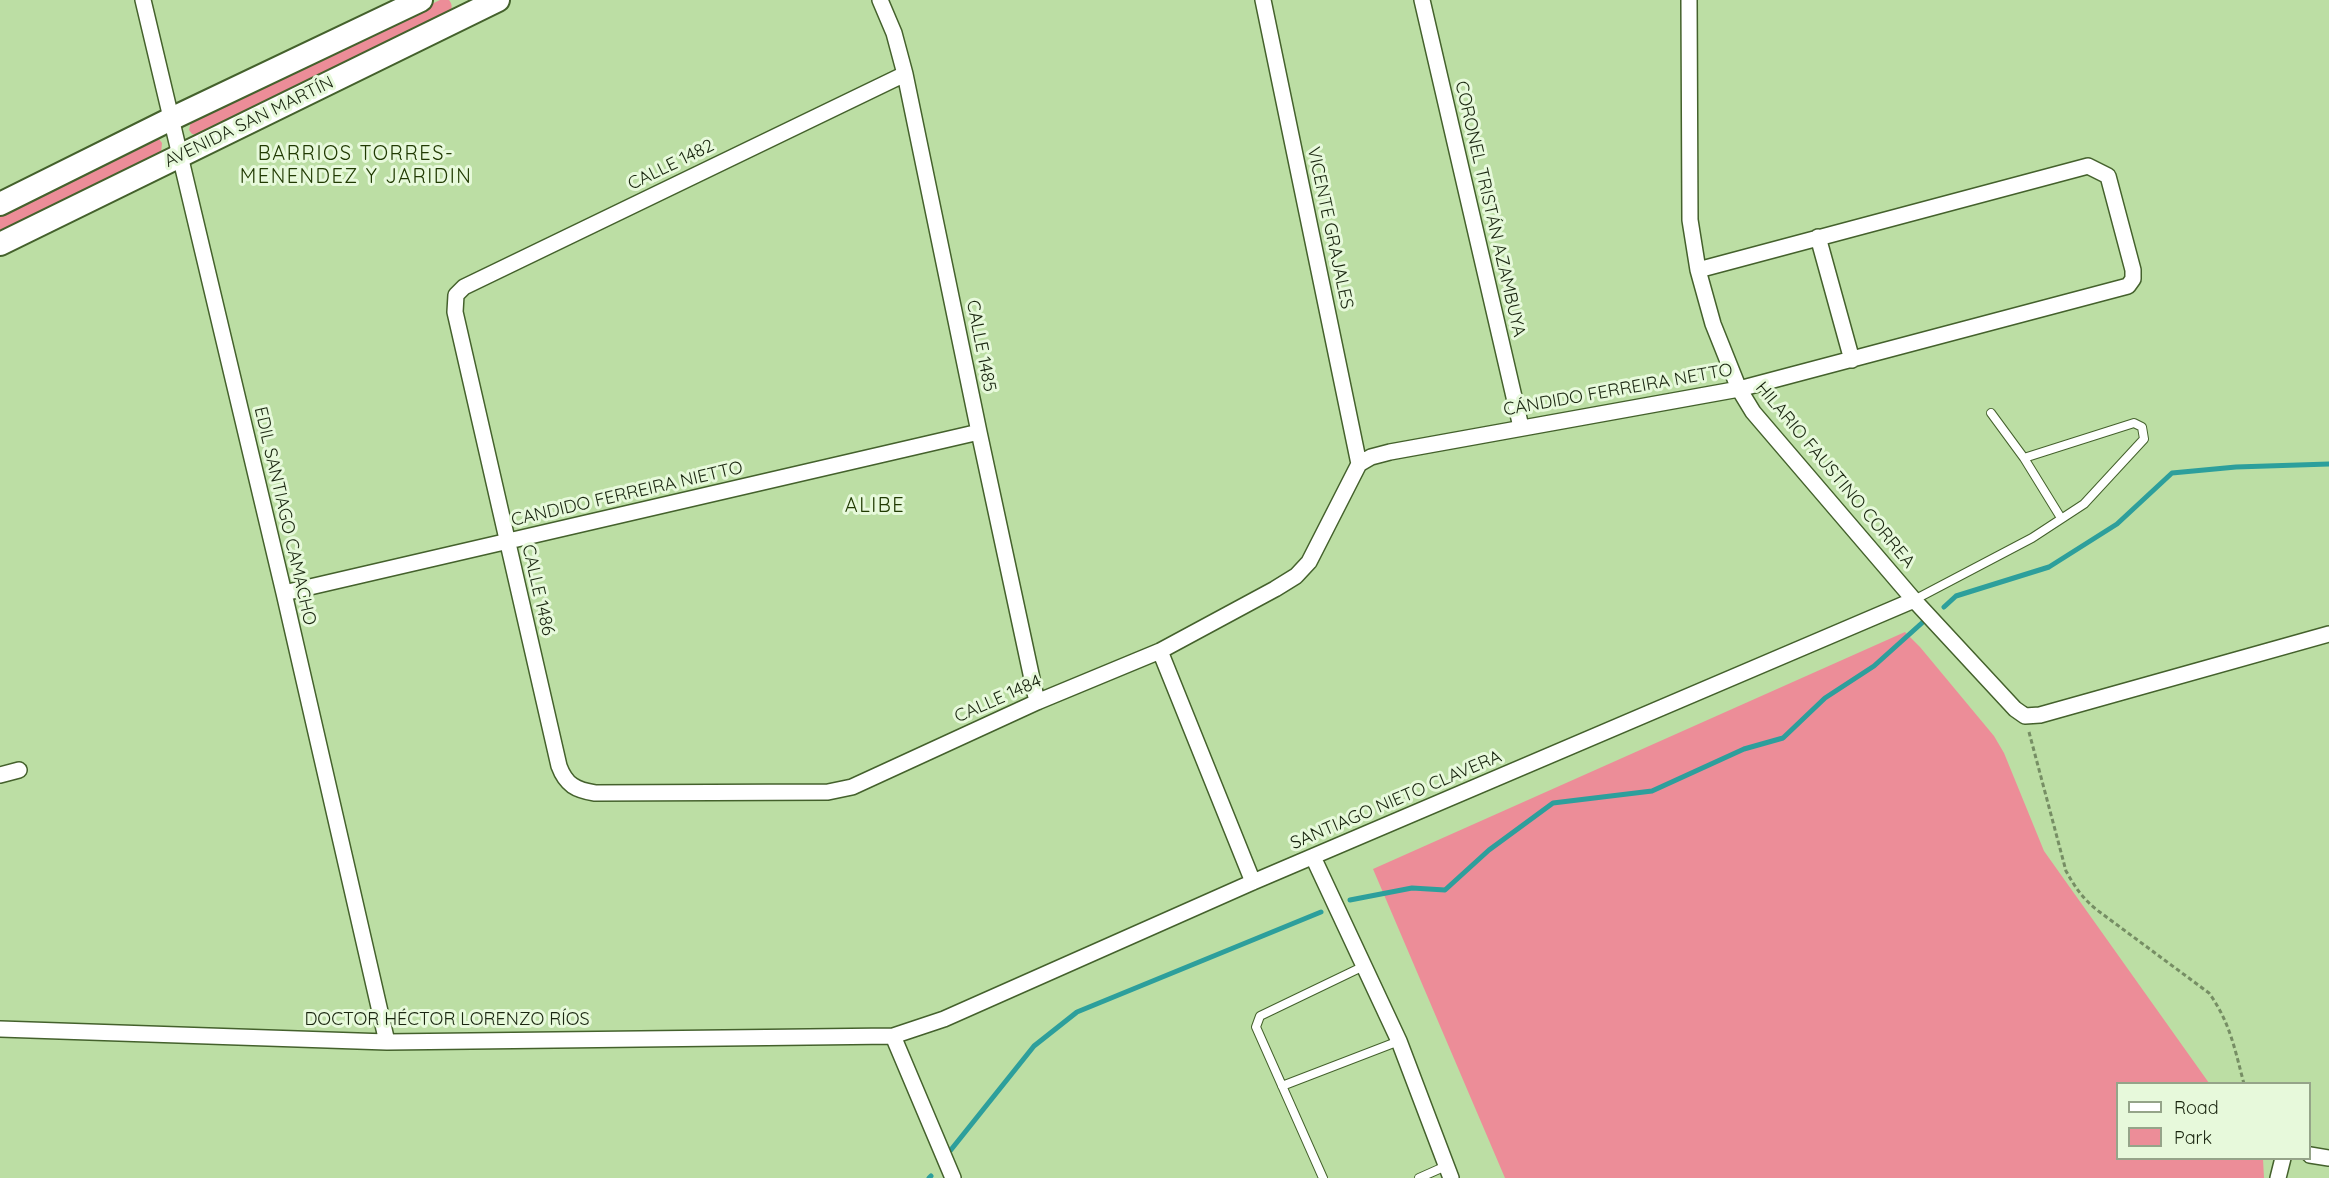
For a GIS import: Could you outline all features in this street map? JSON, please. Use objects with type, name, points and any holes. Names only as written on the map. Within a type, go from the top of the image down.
[{"type":"street","name":"EDIL SANTIAGO CAMACHO","points":[[143,0],[178,156],[284,593],[387,1042]]},
{"type":"street","name":"AVENIDA SAN MARTÍN","points":[[0,204],[171,119],[421,0]]},
{"type":"street","name":"AVENIDA SAN MARTÍN","points":[[0,244],[178,156],[469,6],[498,0]]},
{"type":"street","name":"CALLE 1485","points":[[880,0],[894,33],[905,74],[1037,702]]},
{"type":"street","name":"VICENTE GRAJALES","points":[[1263,0],[1359,464]]},
{"type":"street","name":"CORONEL TRISTÁN AZAMBUYA","points":[[1422,0],[1521,427]]},
{"type":"street","name":"HILARIO FAUSTINO CORREA","points":[[1689,0],[1690,220],[1698,270],[1713,324],[1739,389],[1753,412],[1914,600],[2015,709],[2025,716]]},
{"type":"street","name":"CALLE 1482","points":[[456,295],[464,287],[905,74]]},
{"type":"street","name":"CÁNDIDO FERREIRA NETTO","points":[[1359,464],[1371,457],[1390,452],[1739,389],[2128,286],[2133,279],[2133,270],[2108,176],[2088,166],[1818,237]]},
{"type":"street","points":[[1698,270],[1818,237],[1852,360]]},
{"type":"street","name":"CALLE 1486","points":[[456,295],[455,312],[559,766],[564,779],[571,786]]},
{"type":"street","name":"CANDIDO FERREIRA NIETTO","points":[[284,593],[979,432]]},
{"type":"street","name":"CALLE 1484","points":[[571,786],[595,793],[828,792],[852,787],[1037,702],[1160,651],[1275,590],[1296,576],[1309,562],[1359,464]]},
{"type":"street","name":"SANTIAGO NIETO CLAVERA","points":[[893,1036],[944,1019],[1253,882],[1914,600]]},
{"type":"street","points":[[2025,716],[2040,715],[2329,634]]},
{"type":"street","points":[[1160,651],[1253,882]]},
{"type":"street","points":[[0,775],[19,770]]},
{"type":"street","points":[[1313,857],[1399,1041],[1449,1172]]},
{"type":"street","name":"DOCTOR HÉCTOR LORENZO RÍOS","points":[[0,1029],[387,1042],[893,1036]]},
{"type":"street","points":[[893,1036],[953,1178]]},
{"type":"street","points":[[2311,1155],[2329,1158]]},
{"type":"street","points":[[2278,1178],[2278,1170],[2282,1160]]},
{"type":"lane","points":[[1991,413],[2024,458],[2061,518]]},
{"type":"lane","points":[[1914,600],[2031,538],[2084,504],[2144,439],[2142,427],[2134,423],[2024,458]]},
{"type":"lane","points":[[1323,1178],[1256,1027],[1260,1016],[1364,966]]},
{"type":"lane","points":[[1282,1086],[1399,1041]]},
{"type":"lane","points":[[1419,1178],[1449,1172]]},
{"type":"path","points":[[2025,716],[2066,871],[2074,886],[2097,910],[2209,993],[2228,1024],[2244,1082]]},
{"type":"green space","points":[[440,0],[449,0],[452,7],[449,14],[197,135],[192,134],[189,130],[191,121]]},
{"type":"green space","points":[[154,138],[159,139],[162,143],[161,153],[0,231],[0,213]]},
{"type":"green space","points":[[1905,632],[1994,736],[2004,753],[2044,851],[2208,1082],[2116,1082],[2116,1160],[2263,1160],[2264,1178],[1505,1178],[1373,869]]},
{"type":"waterway","points":[[1944,607],[1956,596],[2049,567],[2117,524],[2172,473],[2236,467],[2329,464]]},
{"type":"waterway","points":[[1350,900],[1412,888],[1445,890],[1489,850],[1553,803],[1652,791],[1744,749],[1783,738],[1825,698],[1874,666],[1923,622]]},
{"type":"waterway","points":[[950,1151],[1034,1046],[1077,1012],[1321,912]]},
{"type":"district","name":"BARRIOS TORRES- MENENDEZ Y JARIDIN","points":[[356,166]]},
{"type":"district","name":"ALIBE","points":[[875,506]]}]
